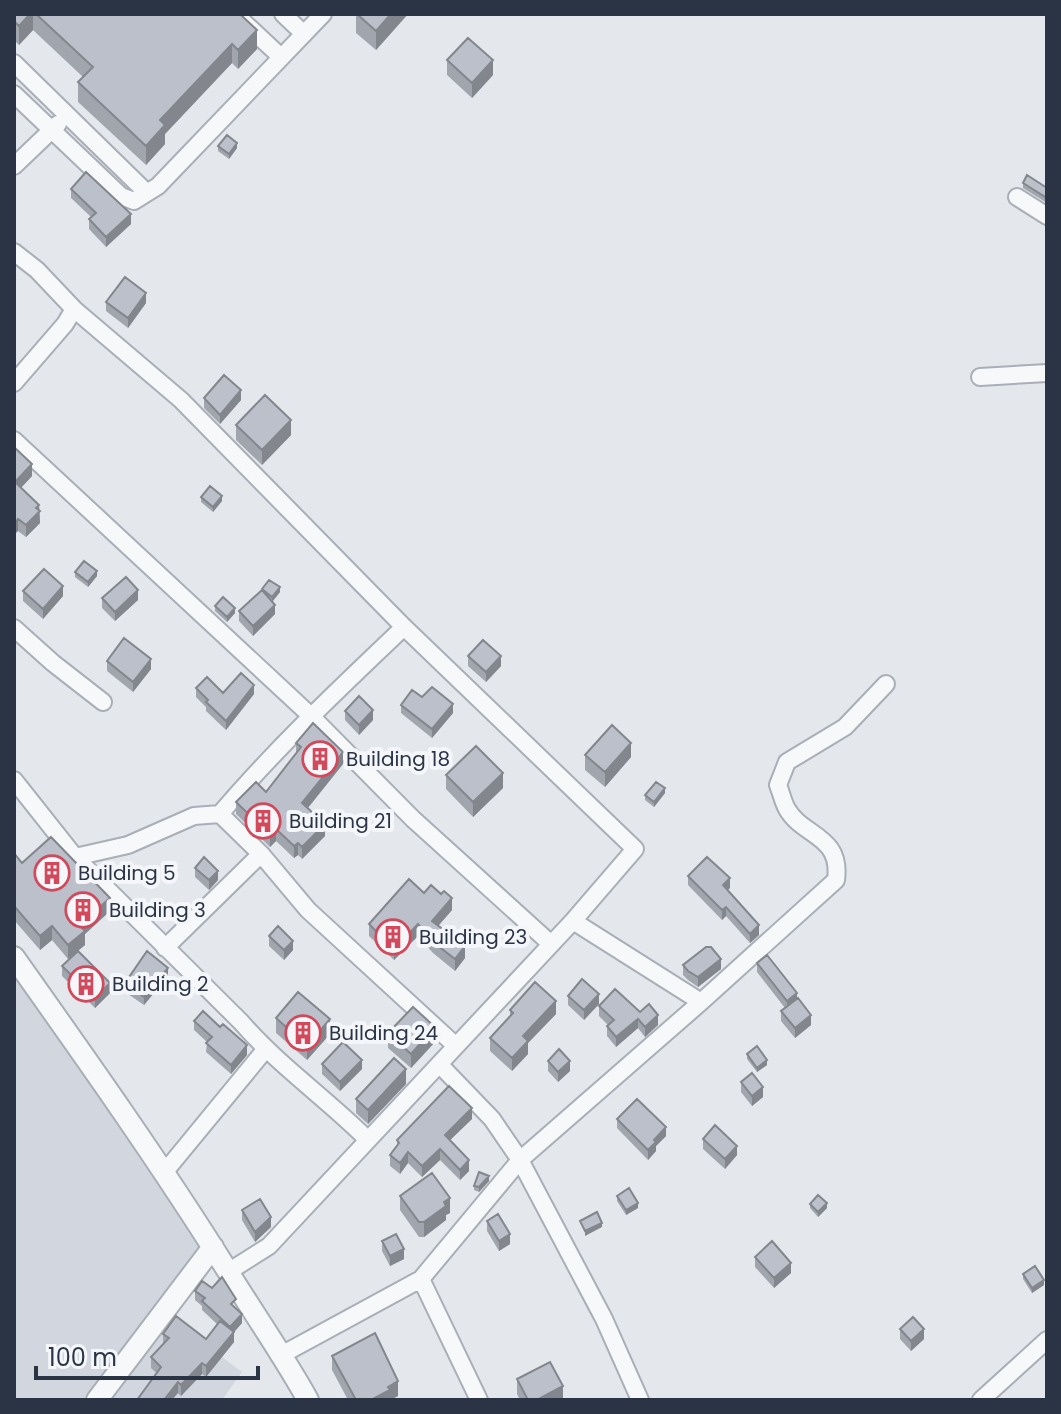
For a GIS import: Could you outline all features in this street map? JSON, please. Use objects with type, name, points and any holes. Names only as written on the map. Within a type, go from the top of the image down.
[{"type":"street","points":[[235,14],[280,56]]},
{"type":"street","points":[[283,14],[304,34]]},
{"type":"street","points":[[14,94],[121,196],[134,201],[158,186],[323,14]]},
{"type":"street","points":[[14,63],[147,193]]},
{"type":"street","points":[[14,166],[68,115]]},
{"type":"street","points":[[1017,197],[1047,216]]},
{"type":"street","points":[[14,252],[37,270],[74,309],[181,400],[404,627],[635,849],[573,921],[269,1246],[228,1272]]},
{"type":"street","points":[[14,383],[65,324],[74,309]]},
{"type":"street","points":[[980,377],[1047,373]]},
{"type":"street","points":[[14,440],[311,716],[413,819],[551,944]]},
{"type":"street","points":[[75,857],[128,845],[194,816],[220,814],[251,777],[311,716],[404,627]]},
{"type":"street","points":[[14,628],[103,702]]},
{"type":"street","points":[[283,1354],[421,1279],[520,1160],[836,880],[838,864],[827,844],[787,811],[778,785],[787,762],[845,727],[886,684]]},
{"type":"street","points":[[14,780],[75,857],[241,1022],[265,1050],[342,1114],[367,1139]]},
{"type":"street","points":[[220,814],[261,854],[308,910],[455,1045]]},
{"type":"street","points":[[165,948],[261,854]]},
{"type":"street","points":[[573,921],[701,1002]]},
{"type":"street","points":[[14,957],[111,1093],[283,1354],[308,1400]]},
{"type":"street","points":[[163,1174],[265,1050]]},
{"type":"street","points":[[440,1065],[492,1119],[520,1160],[604,1319],[640,1400]]},
{"type":"street","points":[[97,1400],[213,1247]]},
{"type":"street","points":[[421,1279],[479,1400]]},
{"type":"street","points":[[981,1400],[1047,1340]]},
{"type":"shaded area","points":[[14,973],[205,1242],[87,1400],[14,1400]]},
{"type":"shaded area","points":[[171,1319],[242,1372],[222,1400],[110,1400]]},
{"type":"building","points":[[14,14],[30,14],[19,26],[14,21]]},
{"type":"building","points":[[36,14],[240,14],[257,30],[238,50],[232,44],[160,120],[165,125],[146,146],[78,82],[93,67]]},
{"type":"building","points":[[357,14],[391,14],[376,31]]},
{"type":"building","points":[[468,38],[493,60],[472,83],[447,60]]},
{"type":"building","points":[[227,135],[237,143],[229,154],[218,146]]},
{"type":"building","points":[[86,172],[131,214],[106,237],[89,219],[96,213],[71,189]]},
{"type":"building","points":[[1027,175],[1047,188],[1047,198],[1023,183]]},
{"type":"building","points":[[125,277],[146,293],[128,318],[106,302]]},
{"type":"building","points":[[224,375],[241,390],[220,415],[204,398]]},
{"type":"building","points":[[265,395],[291,420],[262,450],[236,425]]},
{"type":"building","points":[[14,447],[32,464],[15,482],[39,505],[36,508],[40,511],[26,525],[18,519],[14,524]]},
{"type":"building","points":[[210,486],[222,496],[213,507],[201,497]]},
{"type":"building","points":[[84,561],[97,571],[88,582],[75,572]]},
{"type":"building","points":[[44,569],[63,586],[43,609],[23,591]]},
{"type":"building","points":[[126,577],[138,590],[115,612],[102,598]]},
{"type":"building","points":[[269,580],[280,587],[272,597],[262,589]]},
{"type":"building","points":[[262,590],[275,605],[253,626],[239,611]]},
{"type":"building","points":[[223,597],[235,608],[227,617],[215,606]]},
{"type":"building","points":[[124,638],[151,659],[133,682],[107,661]]},
{"type":"building","points":[[483,640],[501,656],[486,672],[468,656]]},
{"type":"building","points":[[241,673],[254,685],[226,721],[196,688],[207,677],[223,693]]},
{"type":"building","points":[[432,687],[453,704],[432,729],[401,705],[412,690],[422,697]]},
{"type":"building","points":[[359,696],[373,710],[359,725],[345,711]]},
{"type":"building","points":[[313,723],[343,752],[302,803],[325,824],[302,847],[298,843],[294,846],[276,829],[270,835],[236,802],[256,782],[266,792],[301,747],[296,743]]},
{"type":"building","points":[[612,725],[631,743],[605,772],[585,755]]},
{"type":"building","points":[[476,746],[503,773],[473,802],[446,775]]},
{"type":"building","points":[[656,782],[665,788],[654,802],[645,795]]},
{"type":"building","points":[[51,837],[110,898],[79,925],[85,931],[68,945],[52,926],[40,936],[14,906],[14,853],[22,863]]},
{"type":"building","points":[[204,857],[218,871],[209,880],[195,868]]},
{"type":"building","points":[[707,857],[730,878],[723,885],[759,925],[750,934],[726,907],[722,910],[688,876]]},
{"type":"building","points":[[409,879],[424,893],[431,885],[452,898],[432,921],[465,946],[455,959],[433,942],[418,924],[394,949],[369,924]]},
{"type":"building","points":[[278,926],[293,941],[284,950],[269,936]]},
{"type":"building","points":[[706,947],[711,947],[721,959],[698,977],[683,965]]},
{"type":"building","points":[[78,951],[110,983],[95,998],[62,966]]},
{"type":"building","points":[[147,951],[168,968],[144,997],[125,983]]},
{"type":"building","points":[[767,955],[797,993],[787,1001],[757,963]]},
{"type":"building","points":[[582,979],[599,994],[584,1010],[568,996]]},
{"type":"building","points":[[535,982],[556,1001],[523,1036],[528,1041],[512,1058],[490,1038]]},
{"type":"building","points":[[615,989],[640,1012],[649,1004],[658,1015],[645,1027],[638,1019],[616,1037],[607,1026],[614,1020],[599,1006]]},
{"type":"building","points":[[298,992],[330,1019],[307,1046],[276,1018]]},
{"type":"building","points":[[798,998],[811,1015],[795,1028],[781,1011]]},
{"type":"building","points":[[413,1007],[435,1027],[411,1054],[388,1033]]},
{"type":"building","points":[[203,1011],[247,1045],[231,1065],[206,1043],[212,1037],[194,1021]]},
{"type":"building","points":[[343,1042],[362,1060],[340,1082],[322,1064]]},
{"type":"building","points":[[757,1046],[767,1060],[757,1068],[747,1054]]},
{"type":"building","points":[[559,1049],[570,1061],[558,1072],[548,1061]]},
{"type":"building","points":[[394,1058],[406,1069],[368,1110],[356,1099]]},
{"type":"building","points":[[752,1073],[763,1087],[752,1096],[741,1082]]},
{"type":"building","points":[[449,1086],[472,1108],[445,1135],[469,1160],[460,1170],[440,1149],[422,1166],[408,1152],[400,1163],[390,1155],[399,1143],[397,1140]]},
{"type":"building","points":[[637,1099],[666,1127],[648,1150],[617,1119]]},
{"type":"building","points":[[715,1125],[737,1146],[725,1159],[703,1139]]},
{"type":"building","points":[[479,1172],[489,1176],[479,1187],[474,1186]]},
{"type":"building","points":[[432,1173],[450,1198],[444,1202],[446,1206],[424,1222],[419,1222],[400,1196]]},
{"type":"building","points":[[629,1188],[638,1203],[626,1210],[617,1196]]},
{"type":"building","points":[[818,1195],[827,1203],[818,1212],[810,1204]]},
{"type":"building","points":[[260,1199],[271,1217],[255,1232],[242,1210]]},
{"type":"building","points":[[597,1212],[602,1223],[585,1231],[580,1221]]},
{"type":"building","points":[[498,1214],[510,1234],[499,1241],[487,1221]]},
{"type":"building","points":[[396,1234],[404,1249],[390,1256],[382,1241]]},
{"type":"building","points":[[772,1241],[791,1263],[774,1278],[755,1257]]},
{"type":"building","points":[[1035,1266],[1044,1280],[1032,1288],[1023,1274]]},
{"type":"building","points":[[222,1277],[236,1299],[231,1304],[242,1314],[230,1327],[195,1291],[202,1281],[212,1288]]},
{"type":"building","points":[[176,1316],[206,1339],[220,1321],[234,1332],[206,1366],[202,1363],[181,1385],[178,1382],[164,1400],[137,1400],[161,1367],[151,1357],[169,1338],[163,1334]]},
{"type":"building","points":[[913,1317],[924,1329],[911,1341],[900,1329]]},
{"type":"building","points":[[375,1333],[398,1381],[388,1387],[390,1390],[371,1400],[356,1400],[332,1356]]},
{"type":"building","points":[[550,1362],[563,1386],[537,1400],[528,1400],[517,1379]]},
{"type":"place","name":"Building 18","points":[[320,759]]},
{"type":"place","name":"Building 21","points":[[263,821]]},
{"type":"place","name":"Building 5","points":[[52,873]]},
{"type":"place","name":"Building 3","points":[[83,910]]},
{"type":"place","name":"Building 23","points":[[393,937]]},
{"type":"place","name":"Building 2","points":[[86,984]]},
{"type":"place","name":"Building 24","points":[[303,1033]]}]
